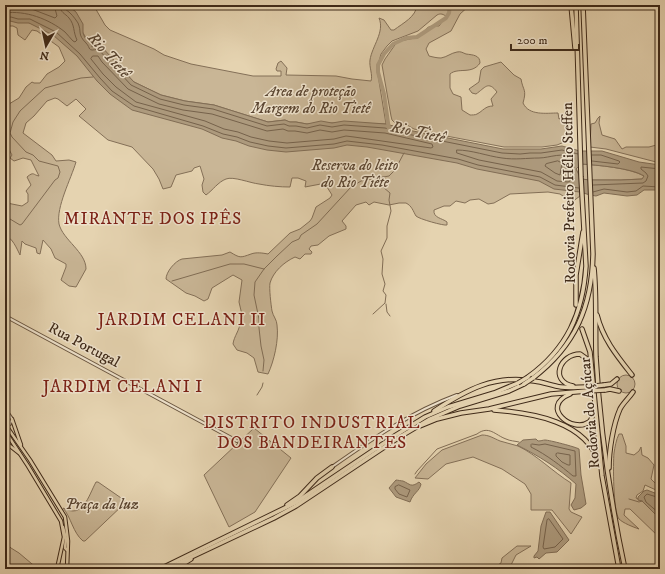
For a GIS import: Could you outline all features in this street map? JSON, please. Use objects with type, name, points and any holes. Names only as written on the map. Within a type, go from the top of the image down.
[{"type":"highway","points":[[571,5],[578,72]]},
{"type":"highway","name":"Rodovia Prefeito Hélio Steffen","points":[[160,569],[203,547],[279,512],[317,489],[425,417],[448,407],[494,393],[518,383],[539,369],[563,342],[575,321],[583,294],[586,266],[576,5]]},
{"type":"highway","name":"Rodovia Prefeito Hélio Steffen","points":[[166,569],[296,507],[408,431],[430,419],[446,412],[496,396],[524,384],[554,361],[563,349],[579,324],[584,311],[590,287],[593,254],[590,210],[583,5]]},
{"type":"highway","points":[[576,305],[576,275],[584,223]]},
{"type":"highway","name":"Rodovia do Açúcar","points":[[593,254],[596,288],[596,356],[600,413],[609,483],[625,569]]},
{"type":"highway","points":[[595,310],[600,327],[609,345],[632,375]]},
{"type":"highway","name":"Rodovia do Açúcar","points":[[582,329],[590,352],[602,476],[619,569]]},
{"type":"highway","points":[[586,389],[564,383],[559,376],[562,363],[571,355],[580,354],[588,359],[592,380]]},
{"type":"highway","points":[[605,388],[617,379]]},
{"type":"highway","points":[[425,417],[462,393],[483,385],[506,380],[534,380],[563,387],[578,387]]},
{"type":"highway","points":[[408,431],[450,416],[489,409],[534,398],[586,389],[605,388],[619,391]]},
{"type":"highway","points":[[574,392],[561,398],[558,402],[557,407],[561,417],[571,424],[581,425],[589,422],[595,410]]},
{"type":"highway","points":[[609,483],[610,455],[617,417],[620,409],[633,392]]},
{"type":"highway","points":[[489,409],[532,415],[554,422],[577,433],[591,446],[602,476]]},
{"type":"highway","points":[[279,512],[300,496],[316,478],[332,467]]},
{"type":"highway","points":[[175,569],[210,548]]},
{"type":"main road","points":[[12,419],[23,449]]},
{"type":"main road","points":[[5,425],[23,449],[65,517],[68,535],[67,569]]},
{"type":"main road","points":[[5,431],[55,509],[65,529],[65,548],[68,551]]},
{"type":"main road","points":[[5,442],[21,454]]},
{"type":"main road","points":[[57,569],[63,543],[62,525]]},
{"type":"street","name":"Rua Portugal","points":[[5,316],[237,441]]},
{"type":"street","points":[[332,467],[360,446],[413,414],[462,393]]},
{"type":"street","points":[[5,409],[12,419],[10,424],[5,425]]},
{"type":"green space","name":"Area de proteção Margem do Rio Tietê","points":[[67,5],[89,5],[91,8],[94,6],[105,25],[110,30],[154,49],[164,55],[191,64],[253,76],[281,76],[281,71],[277,71],[276,69],[278,63],[281,61],[287,68],[286,75],[336,76],[371,81],[372,76],[370,60],[379,34],[379,18],[384,20],[391,30],[394,30],[412,16],[417,5],[470,5],[460,14],[451,31],[429,43],[426,49],[429,56],[441,58],[460,52],[479,58],[480,63],[477,67],[450,74],[450,88],[453,94],[461,97],[462,110],[470,115],[475,115],[490,106],[493,106],[491,99],[497,92],[494,88],[491,86],[486,86],[476,94],[472,93],[469,89],[479,82],[481,70],[484,67],[501,62],[514,75],[521,79],[525,92],[523,103],[529,110],[538,113],[558,113],[559,119],[563,117],[566,118],[568,123],[569,140],[557,145],[542,147],[504,147],[414,129],[407,125],[397,125],[392,120],[391,116],[382,65],[397,42],[417,37],[428,27],[439,26],[447,17],[442,14],[437,15],[418,31],[392,41],[381,54],[377,69],[386,124],[307,124],[289,122],[285,120],[268,122],[214,105],[185,101],[161,95],[134,82],[96,44],[92,47],[83,33],[75,11]]},
{"type":"green space","name":"Reserva do leito do Rio Tiête","points":[[8,18],[48,27],[110,88],[358,143],[474,165],[579,190],[580,196],[572,202],[560,194],[548,192],[510,194],[494,203],[488,204],[479,199],[470,200],[465,203],[456,201],[450,206],[444,206],[434,210],[435,215],[447,222],[447,225],[416,216],[411,207],[406,203],[389,205],[374,202],[369,205],[366,202],[356,205],[342,221],[346,226],[346,229],[329,236],[318,245],[311,246],[309,249],[312,252],[311,254],[305,254],[300,259],[295,257],[291,259],[280,268],[271,279],[271,301],[272,311],[277,323],[277,344],[268,374],[258,372],[254,358],[247,353],[237,350],[233,344],[240,322],[242,322],[243,319],[239,302],[242,280],[233,275],[212,288],[208,299],[204,301],[186,293],[166,279],[166,276],[174,264],[182,259],[222,255],[230,252],[240,257],[255,253],[268,254],[290,233],[300,229],[310,221],[316,207],[330,198],[332,195],[326,183],[305,187],[306,181],[298,178],[292,178],[290,187],[282,187],[263,185],[229,178],[220,182],[206,195],[203,192],[202,185],[204,179],[200,166],[194,168],[192,171],[176,175],[171,187],[163,189],[153,169],[132,147],[108,140],[79,116],[86,109],[76,99],[67,106],[55,98],[47,101],[26,123],[23,133],[52,155],[56,161],[69,160],[76,162],[62,201],[59,224],[61,230],[82,257],[86,269],[76,287],[69,286],[61,280],[66,264],[55,258],[51,249],[43,240],[40,254],[37,253],[36,248],[25,244],[22,241],[20,255],[16,246],[5,235],[5,204],[7,203],[22,206],[28,202],[28,194],[26,191],[31,185],[27,177],[32,174],[39,176],[31,160],[23,158],[14,161],[10,158],[12,155],[5,142],[5,126],[8,124],[8,117],[5,114],[5,109],[9,104],[19,98],[26,87],[32,82],[40,83],[47,74],[59,67],[65,61],[59,47],[37,31],[32,30],[25,40],[18,35],[17,28],[13,26],[5,26],[5,22]]},
{"type":"green space","points":[[600,116],[599,123],[602,135],[615,139],[622,149],[626,147],[649,147],[660,144],[660,163],[606,149],[590,147],[591,124],[595,123]]},
{"type":"green space","points":[[581,164],[622,169],[644,176],[643,179],[581,179],[576,169]]},
{"type":"green space","points":[[626,375],[632,378],[635,384],[632,390],[626,393],[620,390],[617,384],[620,378]]},
{"type":"green space","points":[[254,428],[291,458],[255,512],[229,527],[204,475]]},
{"type":"green space","points":[[619,434],[622,434],[626,446],[626,453],[634,455],[641,447],[642,455],[648,458],[654,465],[651,479],[656,484],[660,485],[660,496],[656,490],[645,485],[643,491],[637,495],[636,498],[647,504],[656,514],[660,525],[660,538],[630,509],[625,509],[624,515],[639,529],[628,525],[619,519],[617,514],[614,487],[614,453]]},
{"type":"green space","points":[[482,435],[518,446],[571,483],[569,509],[571,512],[582,517],[571,534],[552,510],[531,510],[531,494],[525,484],[502,469],[473,457],[446,464],[428,479],[415,478],[426,464],[442,450]]},
{"type":"green space","name":"Praça da luz","points":[[96,482],[124,500],[125,503],[85,541],[83,541],[77,534],[63,508],[70,511],[80,509],[87,500]]},
{"type":"green space","points":[[5,542],[11,548],[38,569],[5,569]]},
{"type":"green space","points":[[517,546],[531,546],[516,555],[509,569],[491,569],[501,563],[502,558]]},
{"type":"water","name":"Rio Tietê","points":[[5,5],[67,5],[76,12],[83,24],[83,33],[85,38],[90,40],[92,47],[96,44],[100,45],[134,82],[161,95],[185,101],[214,105],[268,122],[285,120],[307,124],[321,121],[332,123],[344,121],[386,124],[408,130],[503,149],[541,149],[562,146],[580,151],[602,151],[639,162],[660,165],[660,190],[644,190],[637,195],[627,196],[604,193],[596,196],[580,192],[554,189],[539,181],[477,169],[457,163],[367,147],[347,145],[334,148],[286,152],[249,146],[222,138],[202,129],[132,110],[110,94],[97,81],[77,56],[53,35],[29,23],[10,21],[5,22]],"holes":[[[581,164],[623,169],[644,176],[642,179],[581,179],[576,169]]]},
{"type":"water","points":[[536,439],[538,441],[547,440],[579,449],[581,475],[586,504],[581,508],[574,510],[571,505],[575,498],[576,484],[533,453],[517,445],[523,440]]},
{"type":"water","points":[[396,480],[403,481],[411,485],[419,482],[421,484],[410,502],[396,497],[389,488]]},
{"type":"water","points":[[647,490],[660,495],[660,526],[656,520],[658,517],[642,501],[638,500],[638,497]]},
{"type":"water","points":[[546,512],[550,512],[569,540],[557,552],[546,553],[539,559],[537,557],[534,558],[538,551],[541,526]]},
{"type":"waterway","name":"Rio Tietê","points":[[389,130],[378,65],[384,54],[393,44],[406,38],[417,37],[446,18],[449,13],[450,5]]},
{"type":"waterway","points":[[5,220],[10,219],[20,225],[22,224],[58,178],[60,172],[58,166],[39,161],[33,155],[26,152],[10,133],[13,122],[20,111],[45,88],[81,78],[93,77]]},
{"type":"waterway","points":[[263,371],[264,360],[261,346],[259,319],[254,295],[255,282],[264,269],[277,256],[292,242],[299,239],[301,235],[317,224],[351,187],[361,181],[389,176],[395,170],[404,153]]},
{"type":"waterway","points":[[373,314],[385,303],[386,295],[383,291],[385,284],[382,274],[383,259],[381,251],[387,238],[387,226],[391,211],[389,200],[390,193],[383,187],[383,177]]},
{"type":"waterway","points":[[172,281],[230,264],[244,264],[264,269]]},
{"type":"waterway","points":[[386,304],[387,312],[390,316]]},
{"type":"waterway","points":[[257,395],[263,383]]},
{"type":"waterway","points":[[415,474],[437,449],[477,434],[481,431],[489,431],[508,440],[519,442]]},
{"type":"waterway","points":[[629,499],[639,502],[642,501]]},
{"type":"tunnel","points":[[576,305],[582,329]]},
{"type":"district","name":"MIRANTE DOS IPÊS","points":[[153,219]]},
{"type":"district","name":"JARDIM CELANI II","points":[[182,320]]},
{"type":"district","name":"JARDIM CELANI I","points":[[123,387]]},
{"type":"district","name":"DISTRITO INDUSTRIAL DOS BANDEIRANTES","points":[[312,433]]}]
